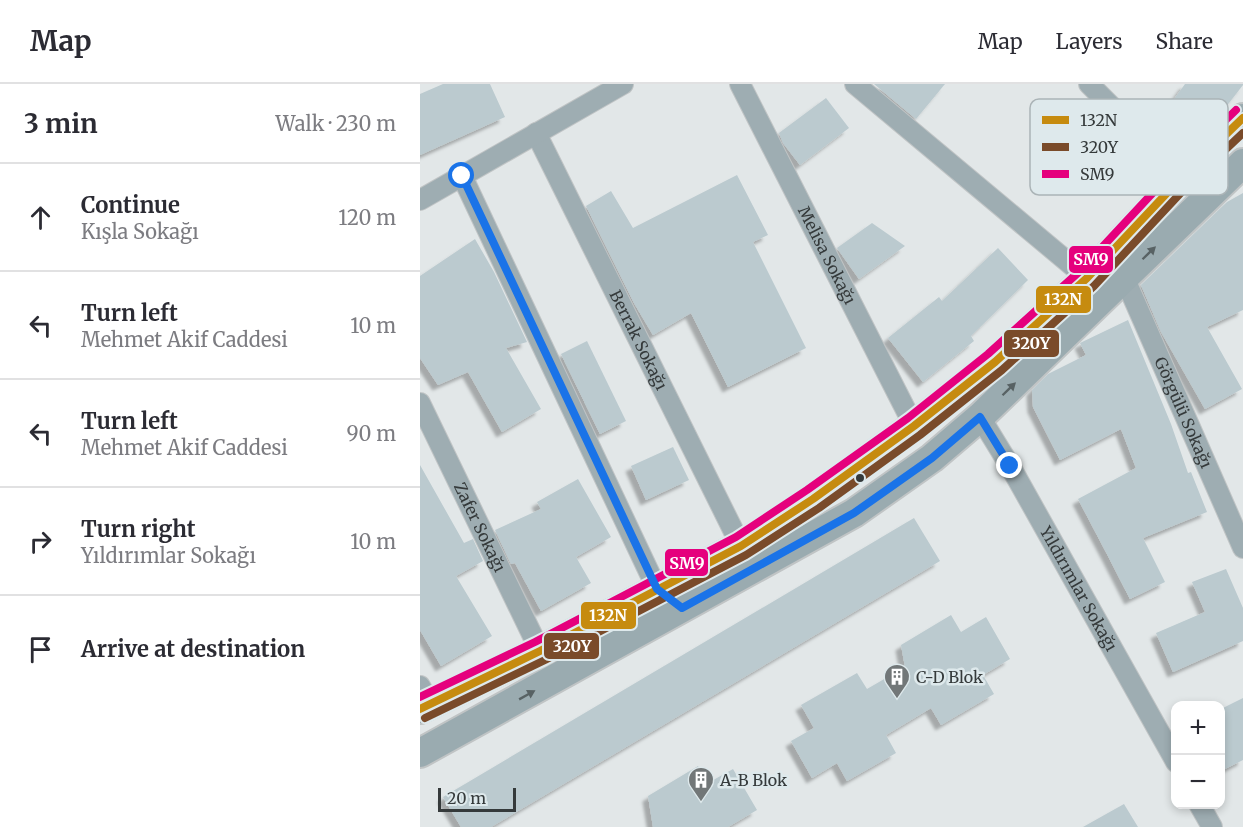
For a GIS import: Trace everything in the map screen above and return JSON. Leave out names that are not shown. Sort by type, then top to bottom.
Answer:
[{"type":"main road","points":[[1228,133],[1243,118]]},
{"type":"main road","points":[[1228,177],[1243,163]]},
{"type":"main road","points":[[423,699],[540,651],[741,546],[813,499],[914,426],[995,362],[1087,278],[1165,195]]},
{"type":"main road","points":[[420,753],[854,513],[932,458],[980,417],[1210,195]]},
{"type":"main road","points":[[1087,278],[1124,277]]},
{"type":"main road","points":[[657,589],[682,608]]},
{"type":"main road","points":[[423,699],[487,717]]},
{"type":"street","points":[[420,200],[623,84]]},
{"type":"street","name":"Melisa Sokağı","points":[[740,84],[914,426]]},
{"type":"street","points":[[855,84],[1087,278]]},
{"type":"street","points":[[1089,84],[1104,99]]},
{"type":"street","name":"Berrak Sokağı","points":[[536,133],[741,546]]},
{"type":"street","points":[[462,176],[657,589]]},
{"type":"street","name":"Görgülü Sokağı","points":[[1124,277],[1243,548]]},
{"type":"street","name":"Zafer Sokağı","points":[[420,403],[540,651]]},
{"type":"street","name":"Yıldırımlar Sokağı","points":[[980,417],[1172,755]]},
{"type":"street","points":[[1202,809],[1212,827]]},
{"type":"building","points":[[443,84],[490,84],[505,117],[420,155],[420,94]]},
{"type":"building","points":[[874,84],[945,84],[916,119]]},
{"type":"building","points":[[1185,84],[1243,84],[1228,104],[1228,99],[1174,99]]},
{"type":"building","points":[[826,98],[849,128],[800,165],[783,143],[779,133]]},
{"type":"building","points":[[737,175],[768,235],[753,242],[806,348],[728,387],[691,313],[653,335],[634,303],[586,206],[611,191],[633,228]]},
{"type":"building","points":[[1243,193],[1243,310],[1207,327],[1242,389],[1205,409],[1161,332],[1141,285],[1227,202]]},
{"type":"building","points":[[872,223],[905,246],[859,279],[837,248]]},
{"type":"building","points":[[475,239],[494,272],[527,342],[506,348],[541,409],[502,432],[468,372],[438,385],[420,358],[420,276]]},
{"type":"building","points":[[998,248],[1028,280],[971,336],[974,341],[923,382],[888,338],[939,297],[942,301]]},
{"type":"building","points":[[1128,320],[1171,424],[1188,473],[1191,472],[1207,512],[1143,538],[1165,582],[1130,599],[1078,499],[1136,468],[1121,429],[1060,460],[1033,407],[1032,390],[1048,374],[1086,355],[1080,343]]},
{"type":"building","points":[[587,341],[626,421],[600,434],[561,354]]},
{"type":"building","points":[[673,447],[689,480],[646,500],[631,466]]},
{"type":"building","points":[[420,465],[464,543],[473,539],[483,561],[456,576],[492,636],[441,666],[420,630]]},
{"type":"building","points":[[578,479],[611,537],[576,557],[591,583],[541,611],[515,563],[511,564],[495,530],[541,509],[537,502]]},
{"type":"building","points":[[914,518],[940,561],[491,827],[461,827],[443,797]]},
{"type":"building","points":[[1226,569],[1243,608],[1243,641],[1173,672],[1156,633],[1205,612],[1192,582]]},
{"type":"building","name":"C-D Blok","points":[[951,615],[961,632],[986,617],[1010,659],[983,675],[994,694],[941,725],[931,708],[886,735],[896,753],[847,781],[837,763],[812,778],[791,741],[814,728],[801,705],[857,673],[867,689],[905,667],[901,645]]},
{"type":"building","points":[[1243,698],[1243,760],[1225,769],[1225,755],[1225,707]]},
{"type":"building","name":"A-B Blok","points":[[698,766],[708,783],[733,769],[757,810],[728,827],[653,827],[648,796]]},
{"type":"building","points":[[1124,804],[1138,827],[1083,827]]},
{"type":"transit line","name":"SM9","points":[[1228,118],[1236,110]]},
{"type":"transit line","name":"132N","points":[[1228,133],[1243,118]]},
{"type":"transit line","name":"320Y","points":[[1228,147],[1243,133]]},
{"type":"transit line","name":"SM9","points":[[420,697],[535,642],[736,537],[807,490],[908,418],[988,354],[1080,271],[1151,195]]},
{"type":"transit line","name":"132N","points":[[420,709],[540,651],[741,546],[813,499],[914,426],[995,362],[1087,278],[1165,195]]},
{"type":"transit line","name":"320Y","points":[[425,718],[545,660],[746,555],[819,508],[920,435],[1002,370],[1094,286],[1179,195]]},
{"type":"place","name":"C-D Blok","points":[[897,700]]},
{"type":"place","name":"A-B Blok","points":[[701,803]]},
{"type":"route","points":[[462,176],[657,589],[682,608],[854,513],[932,458],[980,417],[1010,466]]}]
